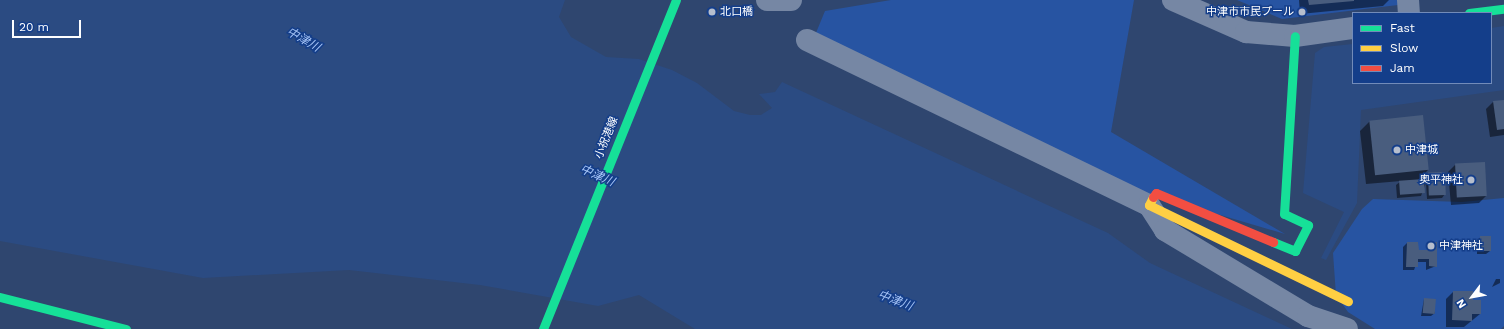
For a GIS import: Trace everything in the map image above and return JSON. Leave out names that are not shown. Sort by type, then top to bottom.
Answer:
[{"type":"street","name":"小祝港線","points":[[543,329],[676,0]]},
{"type":"street","points":[[767,0],[791,0]]},
{"type":"street","points":[[1173,0],[1246,32],[1295,36],[1352,28]]},
{"type":"street","points":[[1408,0],[1410,12]]},
{"type":"street","points":[[1478,12],[1504,9]]},
{"type":"street","points":[[1148,205],[1156,193],[1295,251],[1308,225],[1284,214],[1295,36]]},
{"type":"street","points":[[807,40],[1348,300]]},
{"type":"street","points":[[1148,205],[1165,230],[1308,316],[1347,329]]},
{"type":"street","points":[[0,297],[126,329]]},
{"type":"shaded area","points":[[891,0],[1134,0],[1111,132],[1285,234],[1146,193],[813,40],[825,11]]},
{"type":"shaded area","name":"中津市市民プール","points":[[1237,0],[1398,0],[1398,5],[1282,19]]},
{"type":"shaded area","points":[[1504,198],[1504,326],[1501,329],[1375,329],[1348,312],[1336,295],[1333,253],[1362,209],[1373,199],[1462,202]]},
{"type":"water","name":"中津川","points":[[0,0],[565,0],[559,17],[571,37],[606,57],[639,59],[672,70],[697,83],[734,111],[750,115],[761,115],[772,108],[759,94],[775,92],[782,82],[1108,233],[1150,263],[1292,329],[695,329],[639,295],[598,306],[480,285],[349,270],[203,278],[0,241]]},
{"type":"water","points":[[1504,26],[1504,90],[1361,110],[1357,203],[1326,260],[1321,258],[1344,212],[1303,193],[1315,53],[1324,47],[1352,44],[1352,84],[1492,84],[1492,28]]},
{"type":"building","points":[[1308,0],[1354,0],[1354,1],[1309,5]]},
{"type":"building","points":[[1504,100],[1504,129],[1497,130],[1493,101]]},
{"type":"building","points":[[1423,115],[1429,170],[1375,175],[1369,121]]},
{"type":"building","name":"奥平神社","points":[[1485,162],[1487,196],[1457,198],[1455,164]]},
{"type":"building","points":[[1445,172],[1446,195],[1429,196],[1428,173]]},
{"type":"building","points":[[1424,179],[1425,193],[1400,195],[1399,181]]},
{"type":"building","points":[[1480,236],[1491,236],[1491,251],[1480,251]]},
{"type":"building","points":[[1407,242],[1418,242],[1419,250],[1430,250],[1430,242],[1437,242],[1437,267],[1429,266],[1429,259],[1418,259],[1418,267],[1406,267]]},
{"type":"building","points":[[1453,291],[1473,291],[1473,300],[1481,300],[1481,314],[1472,314],[1472,321],[1452,320]]},
{"type":"building","points":[[1424,298],[1436,299],[1435,314],[1423,313]]},
{"type":"traffic: fast","points":[[543,329],[676,0]]},
{"type":"traffic: fast","points":[[1478,12],[1504,9]]},
{"type":"traffic: fast","points":[[1273,242],[1295,251],[1308,225],[1284,214],[1295,36]]},
{"type":"traffic: fast","points":[[0,297],[126,329]]},
{"type":"traffic: slow","points":[[1153,197],[1149,205],[1348,301]]},
{"type":"traffic: jam","points":[[1153,197],[1156,193],[1273,242]]},
{"type":"place","name":"北口橋","points":[[712,12]]},
{"type":"place","name":"中津市市民プール","points":[[1302,12]]},
{"type":"place","name":"中津城","points":[[1397,150]]},
{"type":"place","name":"奥平神社","points":[[1471,180]]},
{"type":"place","name":"中津神社","points":[[1431,246]]}]
